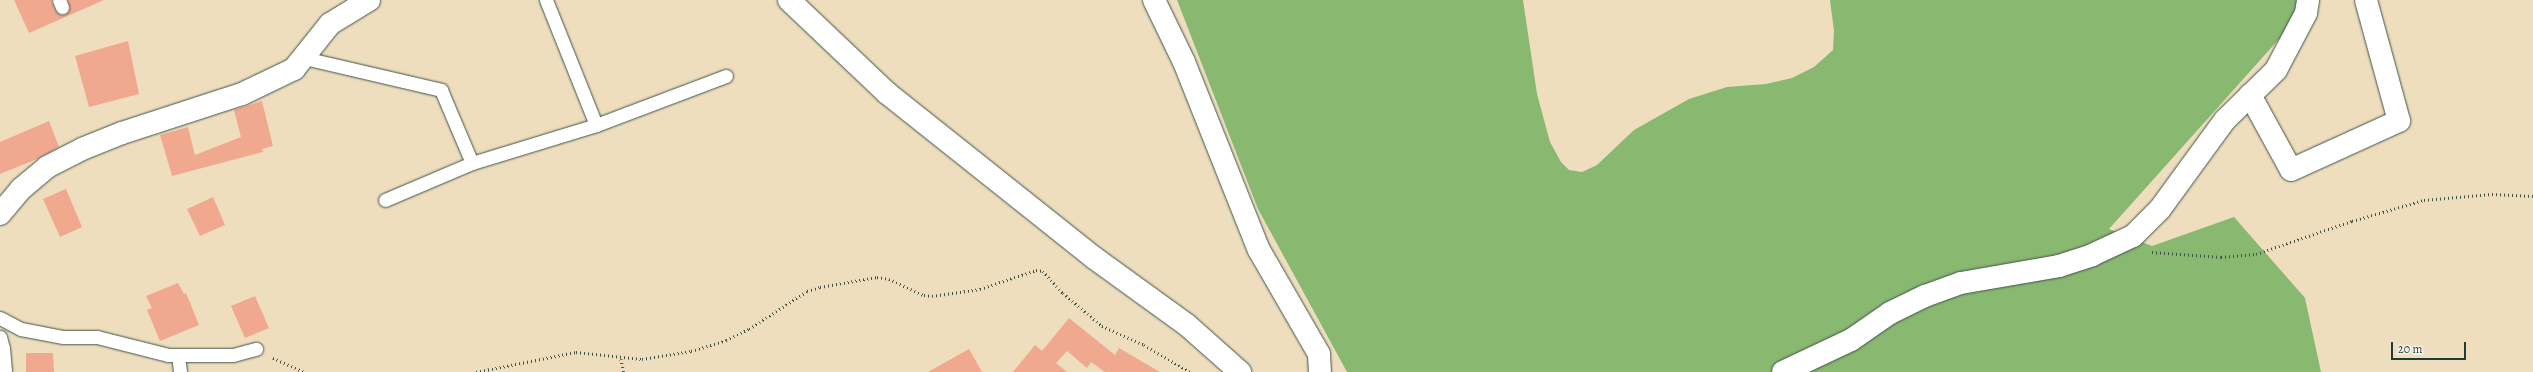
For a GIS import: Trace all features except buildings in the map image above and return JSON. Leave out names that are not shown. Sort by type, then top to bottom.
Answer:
[{"type":"street","points":[[0,214],[21,189],[47,167],[122,132],[242,94],[294,69],[330,24],[369,0]]},
{"type":"street","points":[[789,0],[887,93],[1093,257],[1187,325],[1240,372]]},
{"type":"street","points":[[1154,0],[1184,62],[1259,250],[1319,354],[1320,372]]},
{"type":"street","points":[[1783,372],[1851,340],[1890,313],[1925,296],[1961,283],[2059,266],[2092,255],[2133,236],[2160,209],[2226,120],[2276,70],[2306,13],[2308,0]]},
{"type":"street","points":[[2250,96],[2291,170],[2399,121],[2366,0]]},
{"type":"lane","points":[[546,0],[596,125]]},
{"type":"lane","points":[[304,58],[441,90],[472,163]]},
{"type":"lane","points":[[385,200],[472,163],[596,125],[726,76]]},
{"type":"lane","points":[[0,318],[21,330],[63,337],[97,337],[168,355],[233,355],[256,349]]},
{"type":"lane","points":[[0,337],[5,372]]},
{"type":"lane","points":[[178,355],[180,372]]},
{"type":"path","points":[[2145,252],[2221,257],[2256,254],[2352,221],[2424,200],[2492,194],[2533,196]]},
{"type":"path","points":[[476,372],[576,352],[621,358],[642,359],[665,357],[726,340],[764,320],[807,291],[820,287],[877,277],[889,279],[924,295],[932,296],[980,289],[1036,270],[1043,271],[1063,293],[1102,326],[1144,345],[1190,372]]},
{"type":"path","points":[[256,349],[305,372]]},
{"type":"path","points":[[621,358],[624,372]]},
{"type":"green space","points":[[1177,0],[1523,0],[1537,94],[1550,142],[1561,162],[1569,170],[1582,172],[1597,165],[1634,130],[1689,99],[1727,87],[1766,84],[1792,78],[1814,67],[1833,50],[1834,31],[1830,0],[2314,0],[2109,229],[2152,246],[2234,217],[2305,298],[2321,372],[1347,372],[1258,209]]}]
